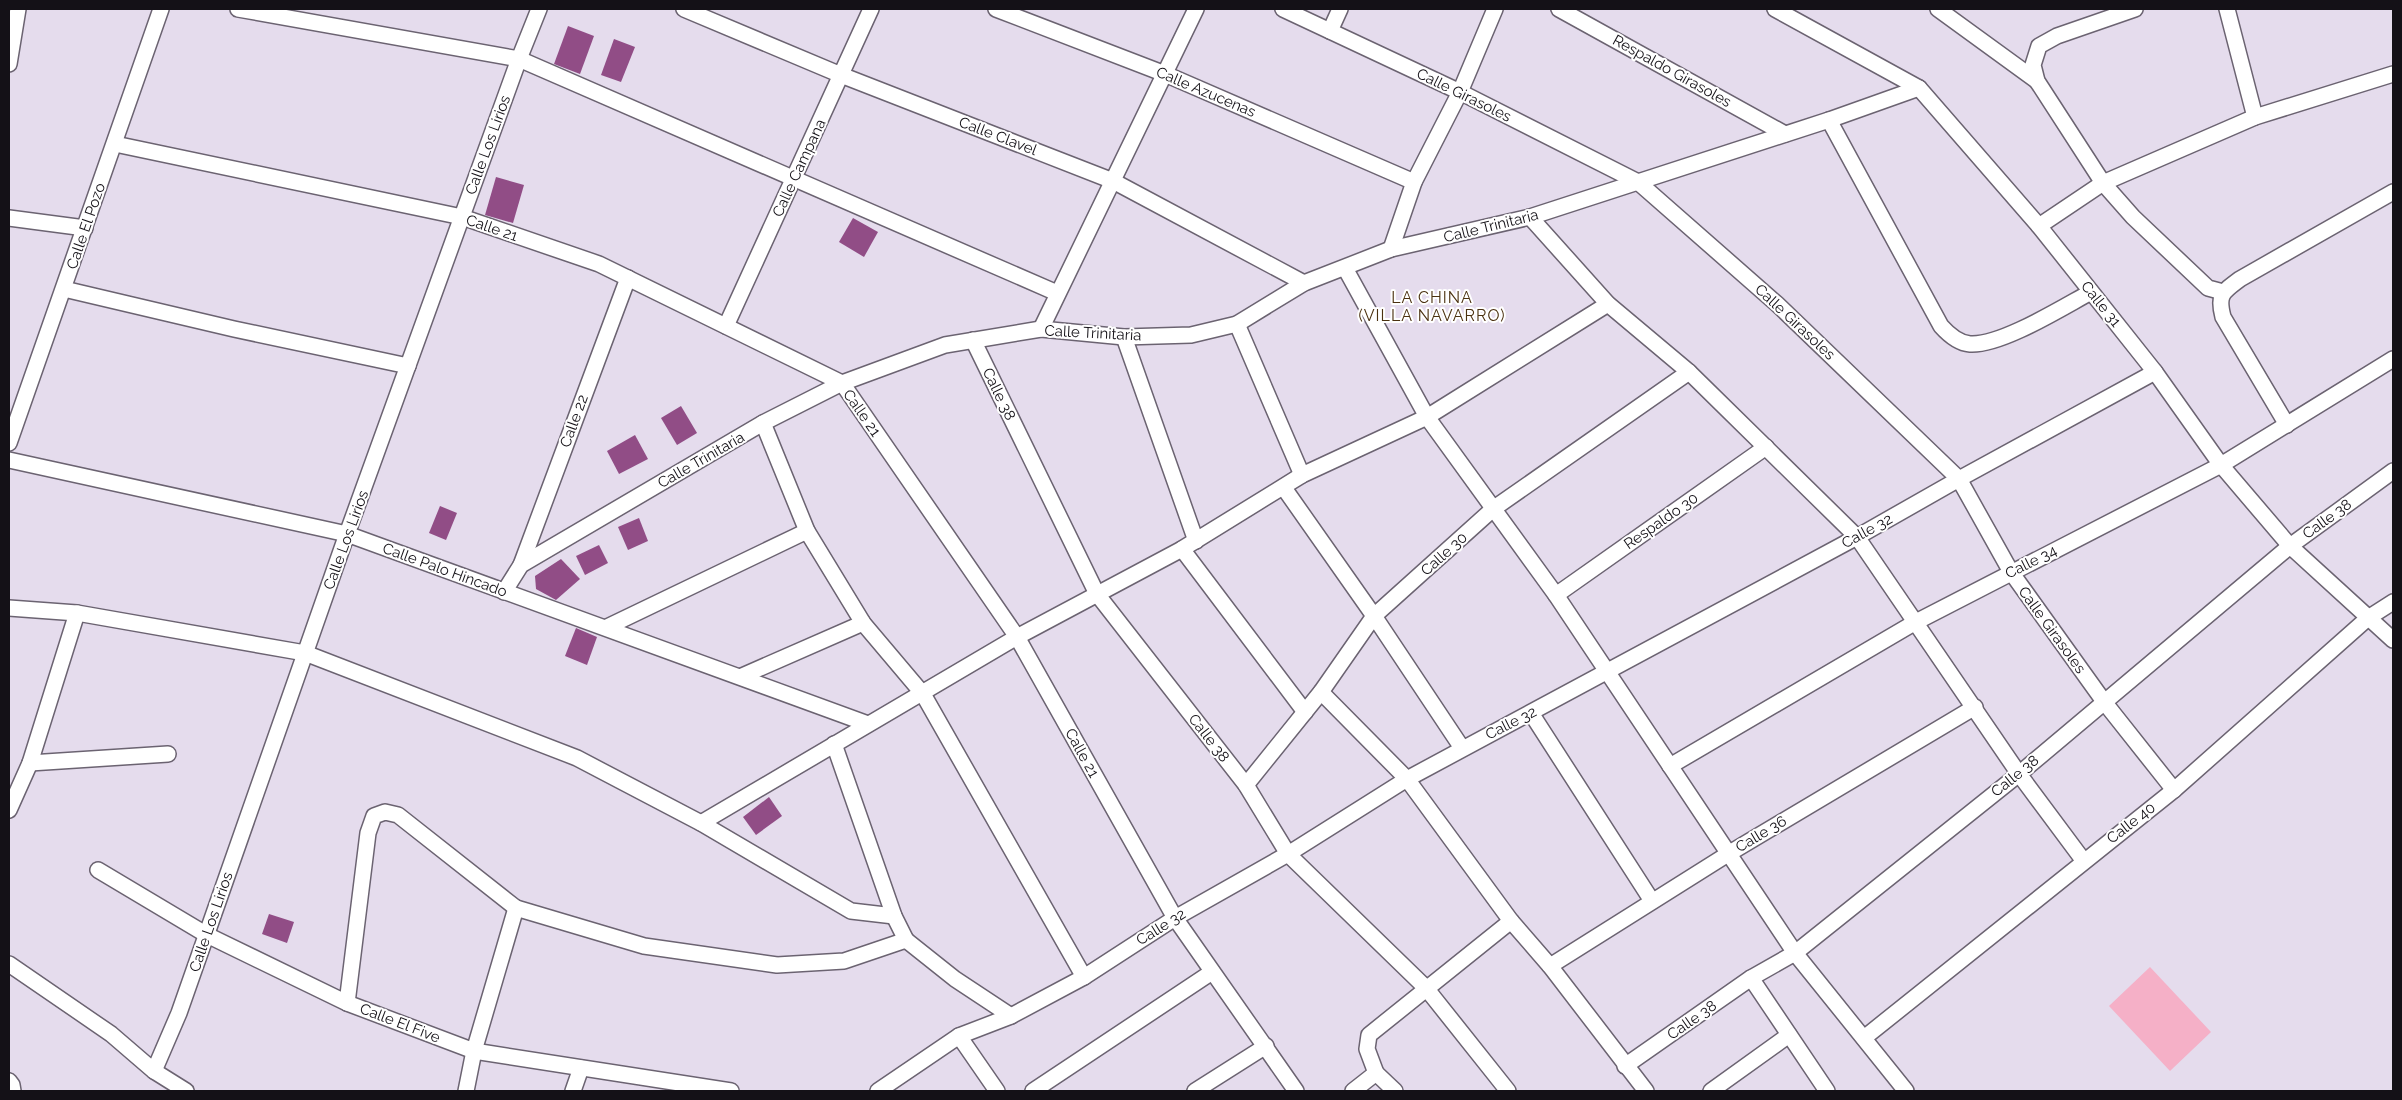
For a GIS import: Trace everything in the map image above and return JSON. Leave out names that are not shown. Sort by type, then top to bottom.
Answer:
[{"type":"street","points":[[9,64],[18,9]]},
{"type":"street","name":"Calle El Pozo","points":[[9,443],[161,9]]},
{"type":"street","points":[[238,9],[518,59],[1057,293]]},
{"type":"street","name":"Calle Los Lirios","points":[[154,1071],[179,1013],[347,534],[518,59],[539,9]]},
{"type":"street","name":"Calle Clavel","points":[[684,9],[841,75],[1113,181],[1304,283]]},
{"type":"street","name":"Calle Campana","points":[[726,326],[871,9]]},
{"type":"street","name":"Calle Azucenas","points":[[996,9],[1165,74],[1414,182]]},
{"type":"street","points":[[1041,329],[1196,9]]},
{"type":"street","name":"Calle Girasoles","points":[[1283,9],[1460,92],[1638,182],[1777,304],[1959,479],[2011,572],[2105,703],[2174,790]]},
{"type":"street","points":[[1330,31],[1340,9]]},
{"type":"street","points":[[1391,249],[1414,182],[1460,92],[1495,9]]},
{"type":"street","name":"Respaldo Girasoles","points":[[1559,9],[1785,134]]},
{"type":"street","name":"Calle 31","points":[[1775,9],[1919,88],[2039,226],[2155,372],[2221,465],[2290,546],[2393,640]]},
{"type":"street","points":[[1938,9],[1960,14],[2037,82],[2103,183],[2133,217],[2208,288],[2223,292]]},
{"type":"street","points":[[2037,82],[2033,65],[2039,46],[2112,12],[2135,9]]},
{"type":"street","points":[[2227,9],[2255,117]]},
{"type":"street","points":[[2039,226],[2103,183],[2255,117],[2393,74]]},
{"type":"street","name":"Calle Trinitaria","points":[[504,592],[521,565],[763,424],[842,383],[945,345],[1041,329],[1124,337],[1192,335],[1237,324],[1304,283],[1391,249],[1530,218],[1829,120],[1919,88]]},
{"type":"street","points":[[1829,120],[1941,326],[1952,338],[1969,344],[2003,337],[2091,292]]},
{"type":"street","name":"Calle 21","points":[[115,144],[462,217],[599,264],[842,383],[1017,637],[1175,918],[1296,1091]]},
{"type":"street","points":[[2287,425],[2223,316],[2219,303],[2223,292],[2240,279],[2393,192]]},
{"type":"street","points":[[9,218],[85,228]]},
{"type":"street","points":[[1530,218],[1608,304],[1689,372],[1857,537],[2019,774],[2083,860]]},
{"type":"street","points":[[1345,268],[1427,417],[1556,595],[1795,952],[1906,1091]]},
{"type":"street","name":"Calle 22","points":[[521,565],[628,278]]},
{"type":"street","points":[[64,289],[234,329],[408,366]]},
{"type":"street","points":[[701,823],[1017,637],[1196,541],[1284,488],[1302,475],[1427,417],[1608,304]]},
{"type":"street","points":[[1237,324],[1302,475]]},
{"type":"street","points":[[1124,337],[1196,541]]},
{"type":"street","name":"Calle 38","points":[[973,340],[1097,594],[1246,785],[1288,854],[1426,988],[1508,1091]]},
{"type":"street","name":"Calle 34","points":[[1670,766],[1914,623],[2221,465],[2393,359]]},
{"type":"street","name":"Calle 30","points":[[1246,785],[1321,692],[1374,616],[1493,510],[1689,372]]},
{"type":"street","name":"Calle 32","points":[[878,1091],[959,1036],[1011,1016],[1084,977],[1175,918],[1288,854],[1407,779],[1462,748],[1607,673],[2155,372]]},
{"type":"street","points":[[763,424],[807,531],[863,623],[923,694],[1084,977]]},
{"type":"street","name":"Respaldo 30","points":[[1556,595],[1766,447]]},
{"type":"street","name":"Calle Palo Hincado","points":[[9,460],[347,534],[742,676],[868,724]]},
{"type":"street","name":"Calle 38","points":[[1625,1066],[1751,978],[1795,952],[2019,774],[2290,546],[2393,471]]},
{"type":"street","points":[[1284,488],[1374,616],[1462,748]]},
{"type":"street","points":[[607,627],[807,531]]},
{"type":"street","points":[[1182,549],[1305,712]]},
{"type":"street","name":"Calle 40","points":[[1864,1038],[2083,860],[2174,790],[2368,618],[2393,602]]},
{"type":"street","points":[[9,608],[77,613],[305,653],[578,758],[701,823],[850,911],[894,916]]},
{"type":"street","points":[[9,810],[30,762],[77,613]]},
{"type":"street","points":[[742,676],[863,623]]},
{"type":"street","points":[[1321,692],[1407,779],[1510,921],[1550,966],[1646,1091]]},
{"type":"street","name":"Calle 36","points":[[1550,966],[1728,854],[1975,707]]},
{"type":"street","points":[[1531,713],[1652,901]]},
{"type":"street","points":[[834,744],[894,916],[906,940],[955,979],[1011,1016]]},
{"type":"street","points":[[30,762],[168,754]]},
{"type":"street","points":[[347,1002],[368,833],[374,816],[385,812],[398,815],[516,908],[644,946],[777,965],[844,961],[906,940]]},
{"type":"street","name":"Calle El Five","points":[[98,870],[206,935],[347,1002],[474,1051],[731,1091]]},
{"type":"street","points":[[466,1091],[474,1051],[516,908]]},
{"type":"street","points":[[1395,1091],[1376,1073],[1367,1049],[1369,1036],[1510,921]]},
{"type":"street","points":[[9,964],[112,1034],[154,1071],[186,1091]]},
{"type":"street","points":[[1033,1091],[1212,972]]},
{"type":"street","points":[[1751,978],[1827,1091]]},
{"type":"street","points":[[1711,1091],[1789,1035]]},
{"type":"street","points":[[959,1036],[997,1091]]},
{"type":"street","points":[[1195,1091],[1266,1046]]},
{"type":"street","points":[[573,1091],[581,1068]]},
{"type":"street","points":[[1353,1091],[1376,1073]]},
{"type":"street","points":[[9,1081],[13,1091]]},
{"type":"shaded area","points":[[2150,967],[2211,1032],[2170,1071],[2109,1006]]},
{"type":"building","points":[[568,26],[594,36],[580,74],[554,64]]},
{"type":"building","points":[[614,39],[635,47],[621,82],[601,75]]},
{"type":"building","points":[[496,177],[524,185],[513,223],[485,215]]},
{"type":"building","points":[[853,218],[878,232],[864,257],[839,242]]},
{"type":"building","points":[[681,406],[697,433],[677,445],[661,418]]},
{"type":"building","points":[[635,435],[648,459],[619,474],[607,451]]},
{"type":"building","points":[[440,506],[457,513],[446,540],[429,533]]},
{"type":"building","points":[[639,518],[648,541],[628,550],[618,527]]},
{"type":"building","points":[[599,545],[608,563],[585,575],[576,556]]},
{"type":"building","points":[[561,559],[580,579],[556,600],[536,589],[535,576]]},
{"type":"building","points":[[576,628],[597,637],[587,665],[565,656]]},
{"type":"building","points":[[769,797],[782,816],[756,835],[743,817]]},
{"type":"building","points":[[269,914],[294,922],[287,943],[262,934]]},
{"type":"district","name":"LA CHINA (VILLA NAVARRO)","points":[[1432,306]]}]
